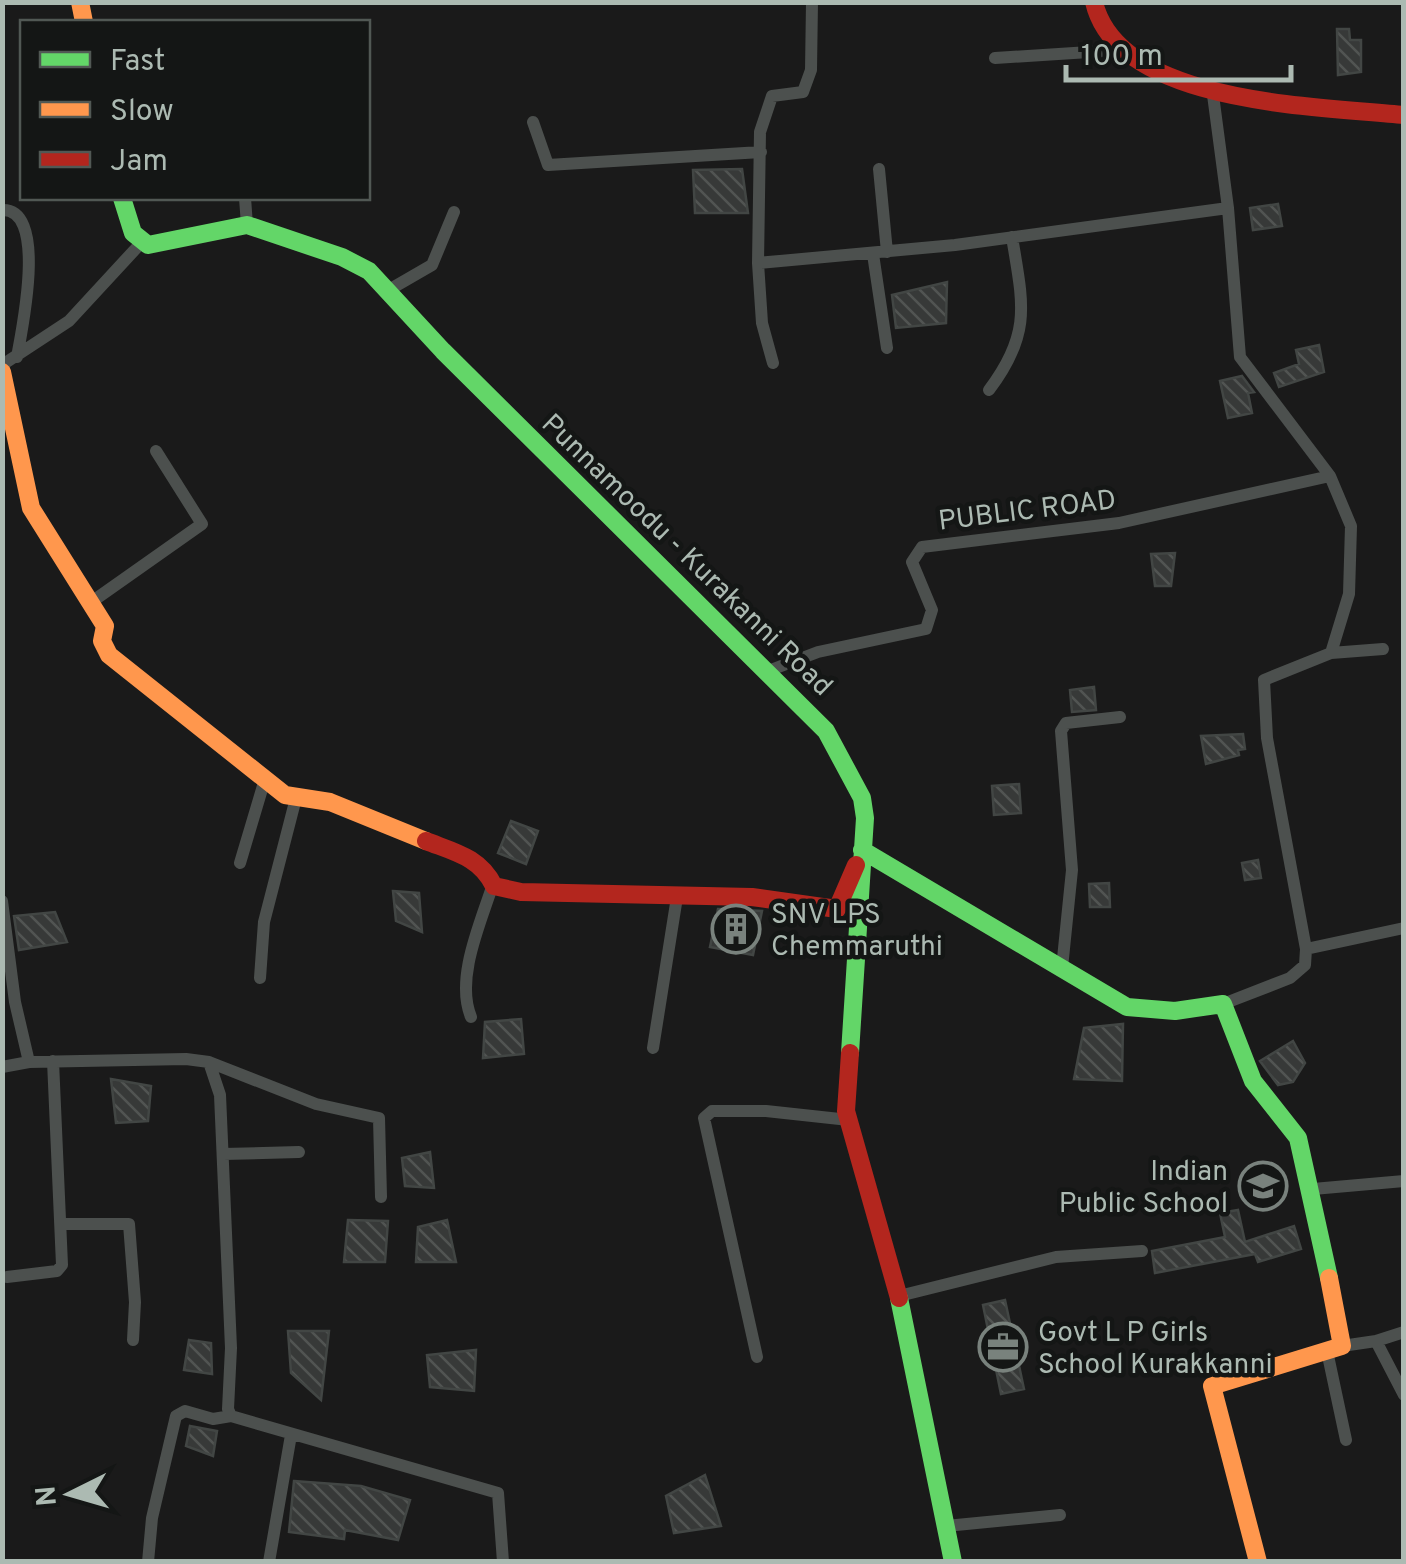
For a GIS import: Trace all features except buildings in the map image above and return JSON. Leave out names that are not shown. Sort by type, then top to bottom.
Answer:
[{"type":"street","points":[[773,364],[762,324],[758,264],[760,132],[772,96],[803,92],[812,70],[812,2]]},
{"type":"street","points":[[1094,2],[1100,28],[1120,50],[1213,96],[1404,114]]},
{"type":"street","points":[[995,58],[1120,50]]},
{"type":"street","points":[[1213,96],[1228,208],[1240,357],[1330,476],[1349,518],[1353,542],[1349,594],[1330,653]]},
{"type":"street","points":[[533,122],[548,165],[761,152]]},
{"type":"street","points":[[879,169],[887,348]]},
{"type":"street","points":[[123,200],[132,231],[141,242],[156,246],[247,225],[245,200]]},
{"type":"street","points":[[758,264],[1012,238],[1228,208]]},
{"type":"street","points":[[2,210],[18,214],[26,224],[28,289],[17,357]]},
{"type":"street","points":[[387,291],[432,265],[454,212]]},
{"type":"street","name":"Punnamoodu - Kurakanni Road","points":[[247,225],[342,257],[369,272],[818,720],[845,764],[864,806],[845,1078],[849,1120],[899,1296],[952,1562]]},
{"type":"street","points":[[989,390],[1006,368],[1024,323],[1012,238]]},
{"type":"street","points":[[141,242],[69,321],[2,368],[31,508],[104,626],[102,641],[109,655],[265,779],[296,798],[330,802],[474,860],[486,869],[492,884],[472,953],[466,1006],[470,1018]]},
{"type":"street","points":[[90,603],[202,524],[156,450]]},
{"type":"street","name":"PUBLIC ROAD","points":[[768,671],[818,652],[926,629],[932,610],[912,562],[913,554],[922,547],[1119,523],[1330,476]]},
{"type":"street","points":[[492,884],[548,894],[752,897],[837,910],[862,850],[1127,1007],[1154,1013],[1223,1004],[1290,978],[1305,965],[1306,948],[1267,738],[1264,680],[1330,653],[1384,649]]},
{"type":"street","points":[[1062,968],[1072,870],[1061,731],[1066,723],[1120,717]]},
{"type":"street","points":[[240,864],[265,779]]},
{"type":"street","points":[[260,978],[264,922],[296,798]]},
{"type":"street","points":[[652,1048],[677,897]]},
{"type":"street","points":[[2,901],[15,1002],[29,1062]]},
{"type":"street","points":[[1306,948],[1404,928]]},
{"type":"street","points":[[1223,1004],[1253,1081],[1298,1138],[1313,1189],[1346,1440]]},
{"type":"street","points":[[2,1067],[29,1062],[210,1062],[316,1104],[380,1118],[381,1197]]},
{"type":"street","points":[[7,1277],[60,1270],[62,1224],[53,1062]]},
{"type":"street","points":[[210,1062],[220,1094],[231,1348],[228,1409],[232,1416]]},
{"type":"street","points":[[757,1357],[704,1118],[712,1111],[766,1111],[849,1120]]},
{"type":"street","points":[[222,1154],[299,1152]]},
{"type":"street","points":[[1313,1189],[1404,1180]]},
{"type":"street","points":[[62,1224],[129,1224],[135,1302],[133,1340]]},
{"type":"street","points":[[899,1296],[1056,1257],[1142,1251]]},
{"type":"street","points":[[1258,1562],[1212,1386],[1334,1349],[1401,1335]]},
{"type":"street","points":[[1376,1341],[1404,1395]]},
{"type":"street","points":[[148,1562],[152,1518],[176,1416],[185,1411],[213,1418],[232,1416],[498,1494],[503,1562]]},
{"type":"street","points":[[270,1562],[291,1435]]},
{"type":"street","points":[[946,1526],[1060,1515]]},
{"type":"traffic: fast","points":[[123,200],[133,233],[148,245],[247,225],[342,257],[369,271],[443,351],[826,731],[862,798],[865,818],[850,1053]]},
{"type":"traffic: fast","points":[[862,850],[1127,1007],[1175,1011],[1223,1004],[1253,1081],[1298,1138],[1329,1278]]},
{"type":"traffic: fast","points":[[899,1298],[953,1562]]},
{"type":"traffic: slow","points":[[80,2],[84,20]]},
{"type":"traffic: slow","points":[[2,372],[31,508],[105,626],[102,641],[109,655],[285,795],[330,802],[426,841]]},
{"type":"traffic: slow","points":[[1258,1562],[1212,1386],[1342,1346],[1329,1278]]},
{"type":"traffic: jam","points":[[1094,2],[1111,36],[1140,62],[1180,81],[1274,102],[1404,115]]},
{"type":"traffic: jam","points":[[426,841],[474,862],[494,886],[521,892],[752,897],[837,909],[856,865]]},
{"type":"traffic: jam","points":[[850,1053],[846,1111],[899,1298]]},
{"type":"place","name":"SNV LPS Chemmaruthi","points":[[736,929]]},
{"type":"place","name":"Indian Public School","points":[[1263,1186]]},
{"type":"place","name":"Govt L P Girls School Kurakkanni","points":[[1003,1347]]}]
